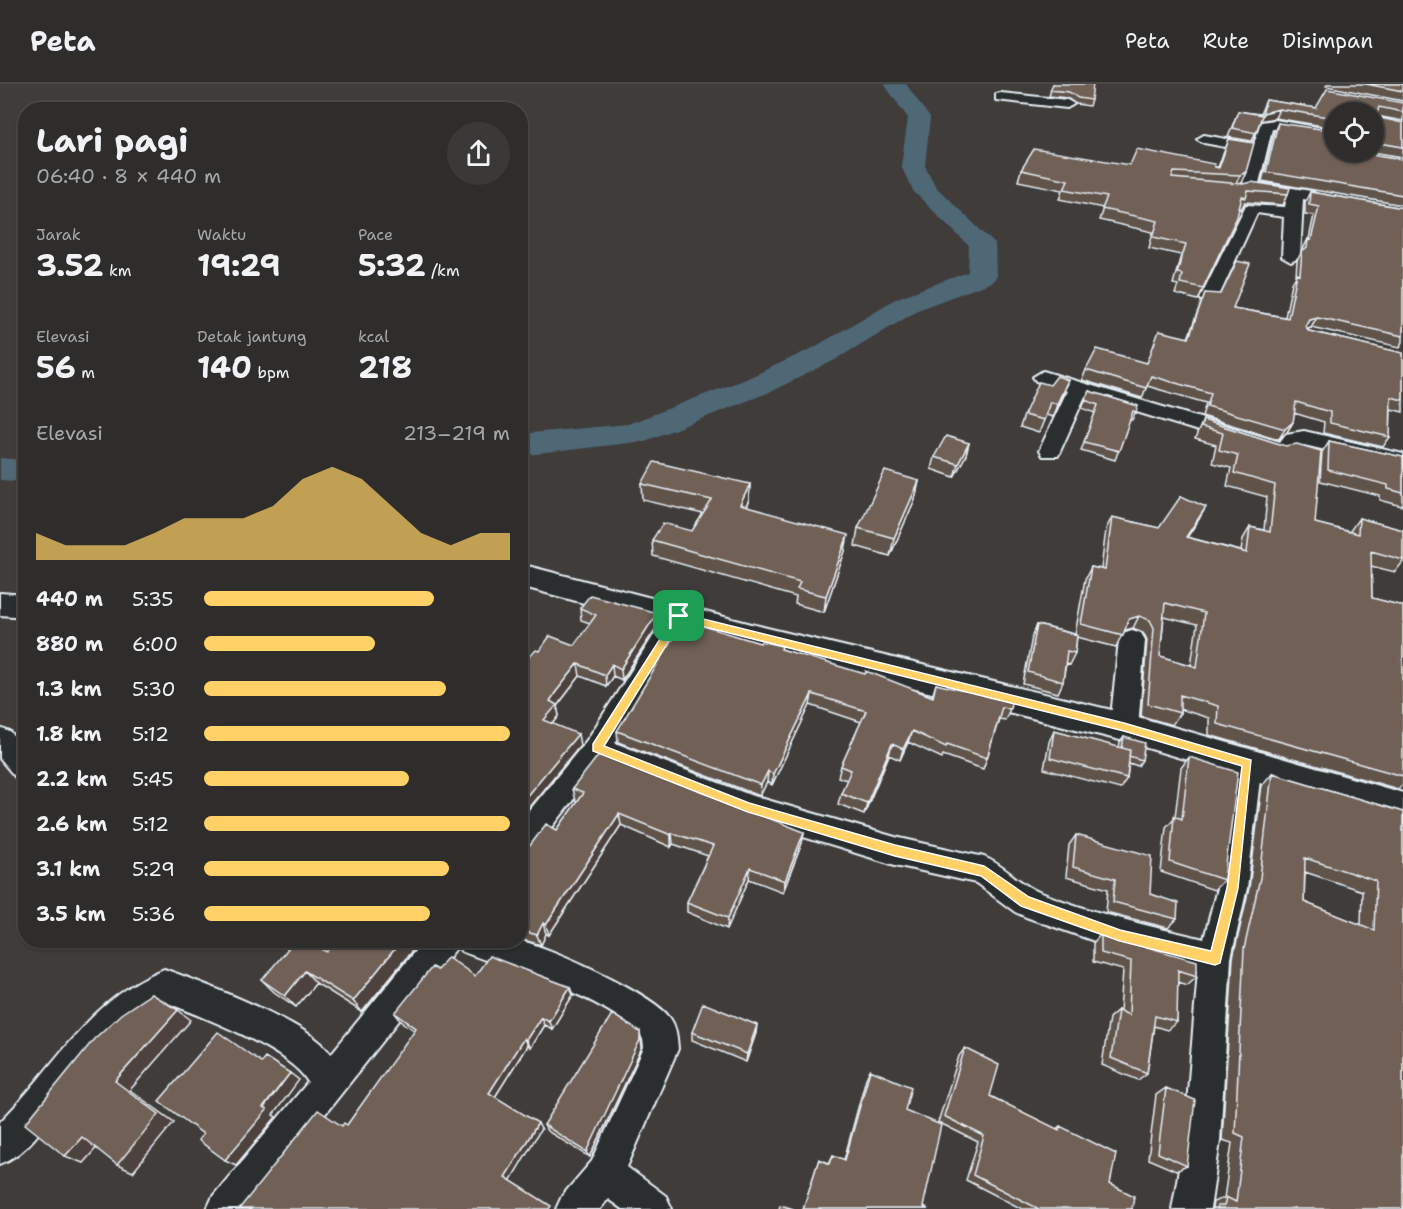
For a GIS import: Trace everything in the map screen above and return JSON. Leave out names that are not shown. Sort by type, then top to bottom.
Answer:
[{"type":"street","points":[[1001,97],[1067,103]]},
{"type":"street","points":[[1324,132],[1269,123],[1264,128],[1250,188],[1327,199]]},
{"type":"street","points":[[1204,139],[1259,149]]},
{"type":"street","points":[[1291,257],[1292,213],[1296,193]]},
{"type":"street","points":[[1209,298],[1252,208],[1292,213]]},
{"type":"street","points":[[1042,377],[1279,449],[1289,448],[1293,440],[1304,438],[1403,461]]},
{"type":"street","points":[[1050,451],[1078,389]]},
{"type":"street","points":[[528,577],[1124,727],[1403,809]]},
{"type":"street","points":[[0,604],[18,605]]},
{"type":"street","points":[[528,835],[597,748],[679,616]]},
{"type":"street","points":[[1124,727],[1132,640]]},
{"type":"street","points":[[0,741],[18,760]]},
{"type":"street","points":[[597,748],[748,807],[885,848],[984,871],[1026,902],[1120,935],[1215,958]]},
{"type":"street","points":[[1191,1209],[1202,1141],[1215,958],[1232,888],[1248,763]]},
{"type":"street","points":[[226,1209],[438,948]]},
{"type":"street","points":[[492,948],[629,1003],[651,1021],[659,1032],[661,1049],[604,1174],[575,1209]]},
{"type":"street","points":[[0,1146],[13,1137],[64,1071],[121,1012],[151,990],[164,985],[229,1010],[292,1044],[315,1060],[328,1084]]},
{"type":"street","points":[[604,1174],[653,1209]]},
{"type":"building","points":[[1053,84],[1093,84],[1091,100],[1078,98],[1069,92],[1050,90]]},
{"type":"building","points":[[1366,84],[1403,84],[1403,91]]},
{"type":"building","points":[[1327,89],[1403,103],[1403,112],[1384,108],[1384,102],[1324,102],[1324,116],[1279,109],[1263,113],[1256,133],[1232,128],[1238,111],[1262,115],[1266,100],[1316,108]]},
{"type":"building","points":[[1384,119],[1403,123],[1403,147],[1384,144]]},
{"type":"building","points":[[1278,123],[1324,129],[1324,162],[1384,162],[1384,156],[1403,159],[1403,195],[1266,172]]},
{"type":"building","points":[[1229,139],[1254,143],[1246,172],[1240,175],[1174,172],[1172,178],[1243,184],[1251,182],[1290,188],[1288,194],[1248,191],[1246,198],[1242,197],[1237,217],[1203,288],[1180,283],[1182,274],[1177,273],[1186,244],[1153,237],[1158,221],[1102,209],[1107,197],[1064,189],[1068,180],[1021,170],[1034,149],[1130,165],[1137,149],[1214,164],[1214,167],[1219,168]]},
{"type":"building","points":[[1310,192],[1403,208],[1403,336],[1317,317],[1309,319],[1305,326],[1309,331],[1403,353],[1403,400],[1391,397],[1390,437],[1330,423],[1330,412],[1296,402],[1293,422],[1285,429],[1207,406],[1211,393],[1151,376],[1146,388],[1086,370],[1097,349],[1147,363],[1159,331],[1189,338],[1205,293],[1221,294],[1237,261],[1250,264],[1233,308],[1288,318],[1297,274],[1300,275],[1302,252],[1307,248],[1308,239],[1311,240],[1319,206],[1309,204]]},
{"type":"building","points":[[1057,376],[1068,380],[1057,404],[1050,402],[1044,420],[1024,415],[1039,382],[1050,385]]},
{"type":"building","points":[[1089,391],[1138,406],[1136,412],[1133,411],[1119,451],[1084,442],[1098,405],[1085,400]]},
{"type":"building","points":[[1203,420],[1286,446],[1297,444],[1321,451],[1315,523],[1358,534],[1359,518],[1403,530],[1403,560],[1371,551],[1372,598],[1403,606],[1403,776],[1217,724],[1218,706],[1180,695],[1180,713],[1148,704],[1154,628],[1150,620],[1139,616],[1129,619],[1123,635],[1081,624],[1091,567],[1105,570],[1112,517],[1159,528],[1181,496],[1206,507],[1186,537],[1247,553],[1250,527],[1270,532],[1275,485],[1234,473],[1238,455],[1219,450],[1223,433],[1201,427]],"holes":[[[1165,603],[1204,613],[1197,667],[1160,656]]]},
{"type":"building","points":[[946,436],[969,443],[958,464],[934,457]]},
{"type":"building","points":[[1329,441],[1403,457],[1403,493],[1388,489],[1388,485],[1328,470]]},
{"type":"building","points":[[654,462],[750,484],[740,505],[848,535],[826,596],[797,589],[800,582],[652,540],[663,523],[692,531],[712,500],[642,484]]},
{"type":"building","points":[[885,471],[919,481],[894,538],[858,528]]},
{"type":"building","points":[[590,595],[657,613],[621,669],[612,664],[605,675],[578,664],[555,693],[550,701],[557,705],[544,720],[578,734],[528,794],[528,658],[536,650],[539,651],[550,636],[574,645],[596,615],[580,608]]},
{"type":"building","points":[[684,620],[760,643],[761,641],[782,646],[781,649],[865,674],[866,671],[933,697],[936,684],[1011,702],[1010,709],[1002,707],[987,758],[947,744],[946,747],[912,731],[903,749],[892,744],[867,803],[841,793],[851,770],[841,766],[866,711],[812,694],[773,774],[768,771],[761,785],[617,731]]},
{"type":"building","points":[[1037,625],[1077,635],[1075,653],[1067,651],[1063,682],[1028,672]]},
{"type":"building","points":[[1054,730],[1130,750],[1127,778],[1050,758]]},
{"type":"building","points":[[1124,737],[1145,743],[1142,760],[1129,756],[1130,750],[1122,748]]},
{"type":"building","points":[[601,752],[804,832],[785,881],[750,868],[728,918],[687,902],[713,846],[672,833],[671,835],[619,814],[546,925],[543,923],[537,935],[528,932],[528,848],[546,824],[557,830],[583,793],[572,789]]},
{"type":"building","points":[[1189,757],[1238,772],[1224,880],[1170,862],[1174,816],[1182,819]]},
{"type":"building","points":[[1272,773],[1403,812],[1403,1209],[1217,1209],[1217,1206],[1224,1206],[1226,1197],[1236,1202],[1244,1137],[1235,1133],[1244,949],[1260,878]],"holes":[[[1305,858],[1376,881],[1374,930],[1304,902]]]},
{"type":"building","points":[[1076,835],[1152,856],[1150,894],[1178,903],[1177,919],[1113,902],[1115,879],[1073,867]]},
{"type":"building","points":[[1101,934],[1197,961],[1197,976],[1178,970],[1177,1022],[1155,1016],[1147,1073],[1111,1058],[1118,1010],[1129,1015],[1131,961],[1101,953]]},
{"type":"building","points":[[288,948],[321,948],[327,952],[330,948],[396,948],[353,1001],[305,971],[285,996],[262,980]]},
{"type":"building","points":[[489,956],[570,987],[549,1021],[541,1017],[526,1040],[524,1038],[489,1093],[538,1123],[505,1177],[551,1206],[549,1209],[239,1209],[318,1110],[342,1126],[344,1123],[347,1125],[416,1028],[395,1013],[432,967],[437,970],[448,957],[475,976]]},
{"type":"building","points":[[151,994],[178,1010],[115,1081],[159,1114],[117,1165],[82,1137],[65,1156],[25,1124],[94,1039],[121,1014]]},
{"type":"building","points":[[703,1003],[757,1025],[747,1054],[692,1032]]},
{"type":"building","points":[[612,1014],[640,1032],[640,1040],[587,1152],[544,1125]]},
{"type":"building","points":[[218,1032],[261,1062],[265,1057],[290,1073],[263,1108],[267,1110],[225,1160],[198,1140],[203,1134],[159,1101]]},
{"type":"building","points":[[965,1048],[999,1065],[990,1096],[1059,1130],[1060,1126],[1116,1154],[1110,1184],[1134,1196],[1132,1209],[1039,1209],[973,1175],[984,1136],[944,1116]]},
{"type":"building","points":[[870,1070],[911,1087],[905,1110],[941,1125],[923,1207],[928,1209],[803,1209],[819,1159],[830,1164],[833,1155],[845,1160]]},
{"type":"building","points":[[1166,1088],[1195,1100],[1187,1166],[1158,1153]]},
{"type":"building","points":[[780,1205],[794,1209],[779,1209]]},
{"type":"waterway","points":[[528,444],[633,434],[759,385],[824,354],[907,304],[982,276],[982,244],[925,191],[913,166],[919,118],[895,84]]},
{"type":"waterway","points":[[0,469],[18,470]]},
{"type":"route","points":[[679,616],[767,640],[1124,727],[1248,763],[1232,888],[1215,958],[1120,935],[1026,902],[984,871],[821,830],[748,807],[597,748],[679,616]]}]
